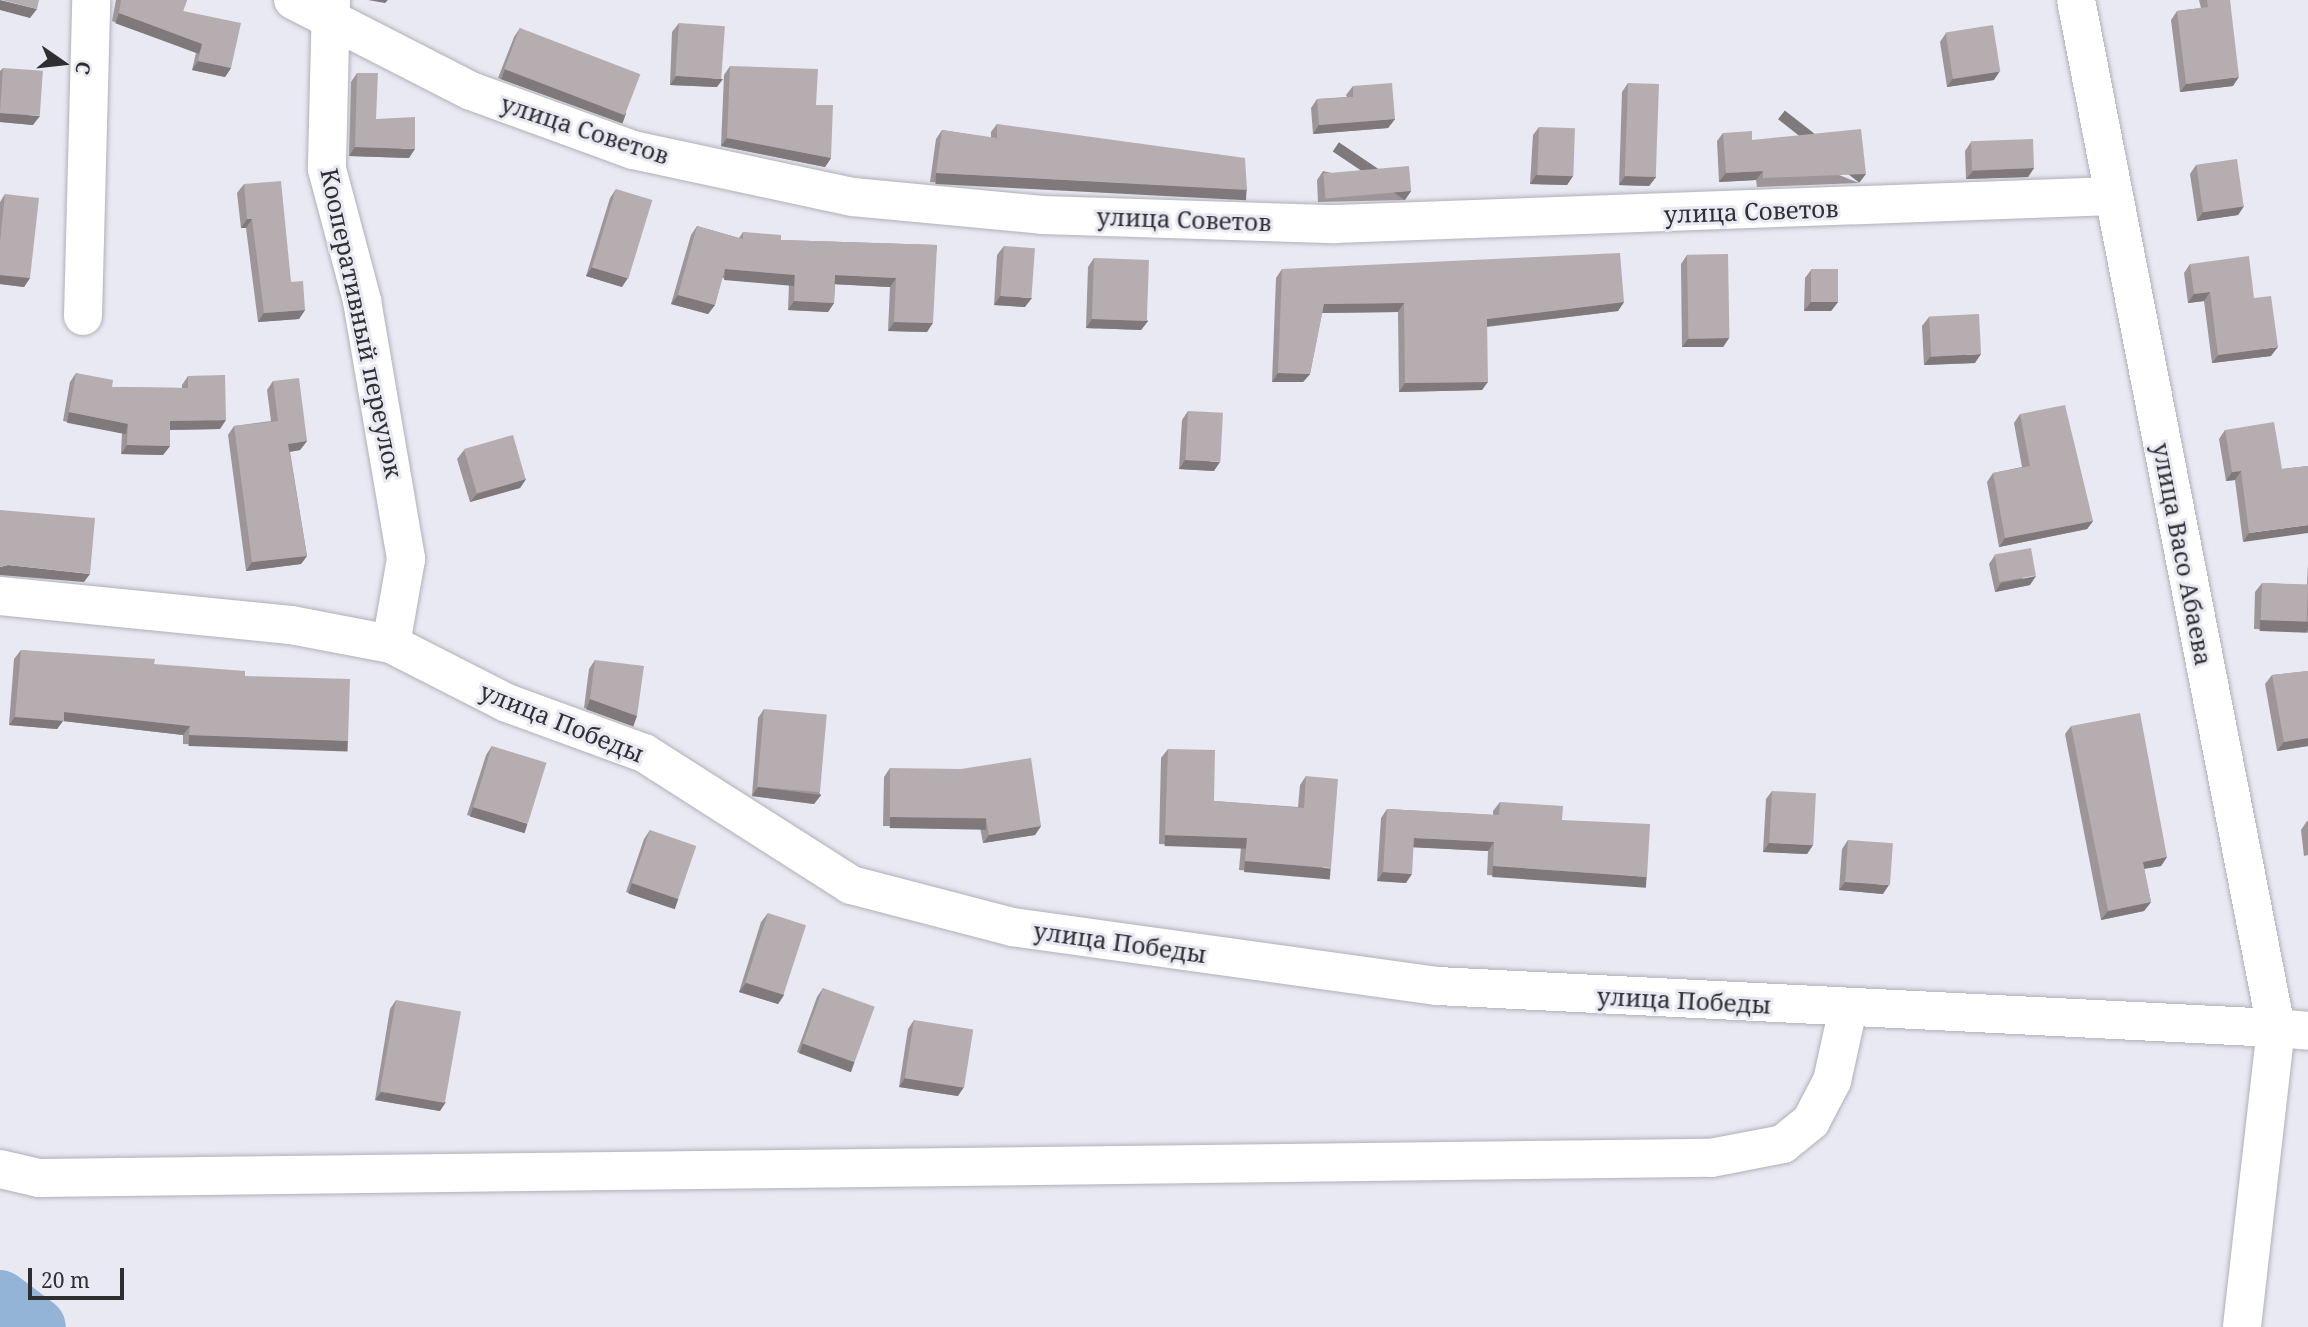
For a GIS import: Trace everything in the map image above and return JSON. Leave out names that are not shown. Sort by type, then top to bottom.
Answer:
[{"type":"street","points":[[83,316],[91,0]]},
{"type":"street","name":"улица Советов","points":[[293,0],[330,8],[471,91],[633,150],[853,197],[1042,215],[1335,224],[2113,196]]},
{"type":"street","name":"улица Васо Абаева","points":[[2076,0],[2113,196],[2292,1030],[2269,1108],[2242,1327]]},
{"type":"street","name":"Кооперативный переулок","points":[[330,8],[327,169],[362,301],[406,559],[391,644]]},
{"type":"street","name":"улица Победы","points":[[0,596],[291,625],[391,644],[507,703],[644,753],[851,885],[938,912],[1437,986],[2292,1030]]},
{"type":"street","points":[[0,1170],[39,1178],[1711,1158],[1783,1144],[1811,1121],[1832,1081],[1848,1009]]},
{"type":"building","points":[[2,0],[39,0],[37,9]]},
{"type":"building","points":[[121,0],[187,0],[183,11],[241,23],[231,68],[198,61],[202,44],[119,13]]},
{"type":"building","points":[[2207,0],[2230,0],[2239,77],[2186,84],[2177,11],[2208,7]]},
{"type":"building","points":[[679,23],[725,26],[721,79],[675,76]]},
{"type":"building","points":[[1993,25],[2000,71],[1953,79],[1946,33]]},
{"type":"building","points":[[520,28],[640,74],[625,115],[504,69]]},
{"type":"building","points":[[730,66],[818,69],[816,105],[833,105],[831,158],[727,138]]},
{"type":"building","points":[[3,68],[43,71],[40,116],[0,113]]},
{"type":"building","points":[[357,73],[378,73],[376,119],[415,117],[415,149],[355,147]]},
{"type":"building","points":[[1392,83],[1395,119],[1319,125],[1317,99],[1353,97],[1353,86]]},
{"type":"building","points":[[1628,83],[1659,84],[1656,177],[1625,176]]},
{"type":"building","points":[[997,124],[1245,158],[1247,190],[936,173],[942,130],[997,138]]},
{"type":"building","points":[[1539,127],[1575,128],[1573,176],[1537,175]]},
{"type":"building","points":[[1861,129],[1866,174],[1763,178],[1763,171],[1726,173],[1723,133],[1752,131],[1752,140]]},
{"type":"building","points":[[2033,139],[2034,168],[1972,170],[1971,141]]},
{"type":"building","points":[[2237,159],[2244,207],[2203,212],[2196,165]]},
{"type":"building","points":[[1409,166],[1411,191],[1326,198],[1323,173]]},
{"type":"building","points":[[281,181],[291,282],[303,281],[305,310],[264,313],[252,219],[247,219],[244,184]]},
{"type":"building","points":[[616,189],[652,200],[628,279],[592,267]]},
{"type":"building","points":[[5,194],[39,198],[30,278],[0,275]]},
{"type":"building","points":[[697,226],[743,239],[743,232],[781,235],[781,240],[937,245],[933,323],[894,322],[896,278],[835,275],[834,303],[794,301],[795,275],[725,269],[715,305],[678,295]]},
{"type":"building","points":[[1004,246],[1035,248],[1031,298],[1001,296]]},
{"type":"building","points":[[1620,253],[1624,302],[1487,319],[1488,382],[1405,383],[1404,303],[1324,304],[1310,374],[1278,373],[1282,269]]},
{"type":"building","points":[[1728,254],[1729,338],[1688,339],[1687,255]]},
{"type":"building","points":[[2249,256],[2254,298],[2271,296],[2278,347],[2218,355],[2210,292],[2194,294],[2190,264]]},
{"type":"building","points":[[1094,258],[1149,260],[1147,321],[1092,319]]},
{"type":"building","points":[[1811,269],[1838,269],[1838,302],[1811,302]]},
{"type":"building","points":[[1979,314],[1981,354],[1931,357],[1929,317]]},
{"type":"building","points":[[76,373],[113,380],[112,387],[188,388],[188,376],[225,375],[226,420],[170,421],[170,446],[127,445],[128,424],[69,412]]},
{"type":"building","points":[[299,378],[307,441],[288,444],[307,556],[252,562],[234,426],[278,421],[273,381]]},
{"type":"building","points":[[2065,405],[2093,521],[2005,538],[1993,473],[2030,466],[2020,414]]},
{"type":"building","points":[[1188,411],[1223,413],[1220,462],[1185,460]]},
{"type":"building","points":[[2274,422],[2282,469],[2308,466],[2308,525],[2249,533],[2241,471],[2232,472],[2225,430]]},
{"type":"building","points":[[513,435],[526,479],[477,493],[464,449]]},
{"type":"building","points":[[0,510],[95,518],[90,574],[8,565],[0,567]]},
{"type":"building","points":[[2031,548],[2036,576],[1999,582],[1995,554]]},
{"type":"building","points":[[2262,583],[2308,585],[2307,622],[2261,620]]},
{"type":"building","points":[[21,650],[155,659],[154,664],[245,671],[245,676],[350,679],[348,741],[189,735],[190,726],[64,712],[64,721],[15,717]]},
{"type":"building","points":[[595,660],[644,666],[637,716],[590,699]]},
{"type":"building","points":[[2308,671],[2308,738],[2284,742],[2272,675]]},
{"type":"building","points":[[764,709],[827,714],[820,792],[757,787]]},
{"type":"building","points":[[2140,713],[2167,857],[2143,862],[2151,902],[2108,911],[2071,726]]},
{"type":"building","points":[[492,746],[547,763],[528,824],[473,807]]},
{"type":"building","points":[[1168,749],[1215,750],[1214,801],[1304,808],[1306,776],[1338,779],[1331,868],[1245,861],[1247,838],[1165,835]]},
{"type":"building","points":[[1031,758],[1041,826],[989,835],[986,818],[890,817],[890,768],[961,769]]},
{"type":"building","points":[[1772,791],[1816,793],[1813,845],[1769,843]]},
{"type":"building","points":[[1500,802],[1563,806],[1562,820],[1650,824],[1647,877],[1493,866],[1494,842],[1414,838],[1412,874],[1383,872],[1387,809],[1499,815]]},
{"type":"building","points":[[650,830],[696,846],[678,899],[632,883]]},
{"type":"building","points":[[1848,840],[1893,843],[1890,885],[1845,882]]},
{"type":"building","points":[[768,913],[806,925],[783,995],[745,982]]},
{"type":"building","points":[[823,988],[875,1007],[855,1062],[803,1043]]},
{"type":"building","points":[[396,1000],[461,1011],[445,1103],[380,1092]]},
{"type":"building","points":[[914,1020],[973,1029],[964,1088],[905,1078]]},
{"type":"waterway","points":[[0,1299],[37,1327]]}]
